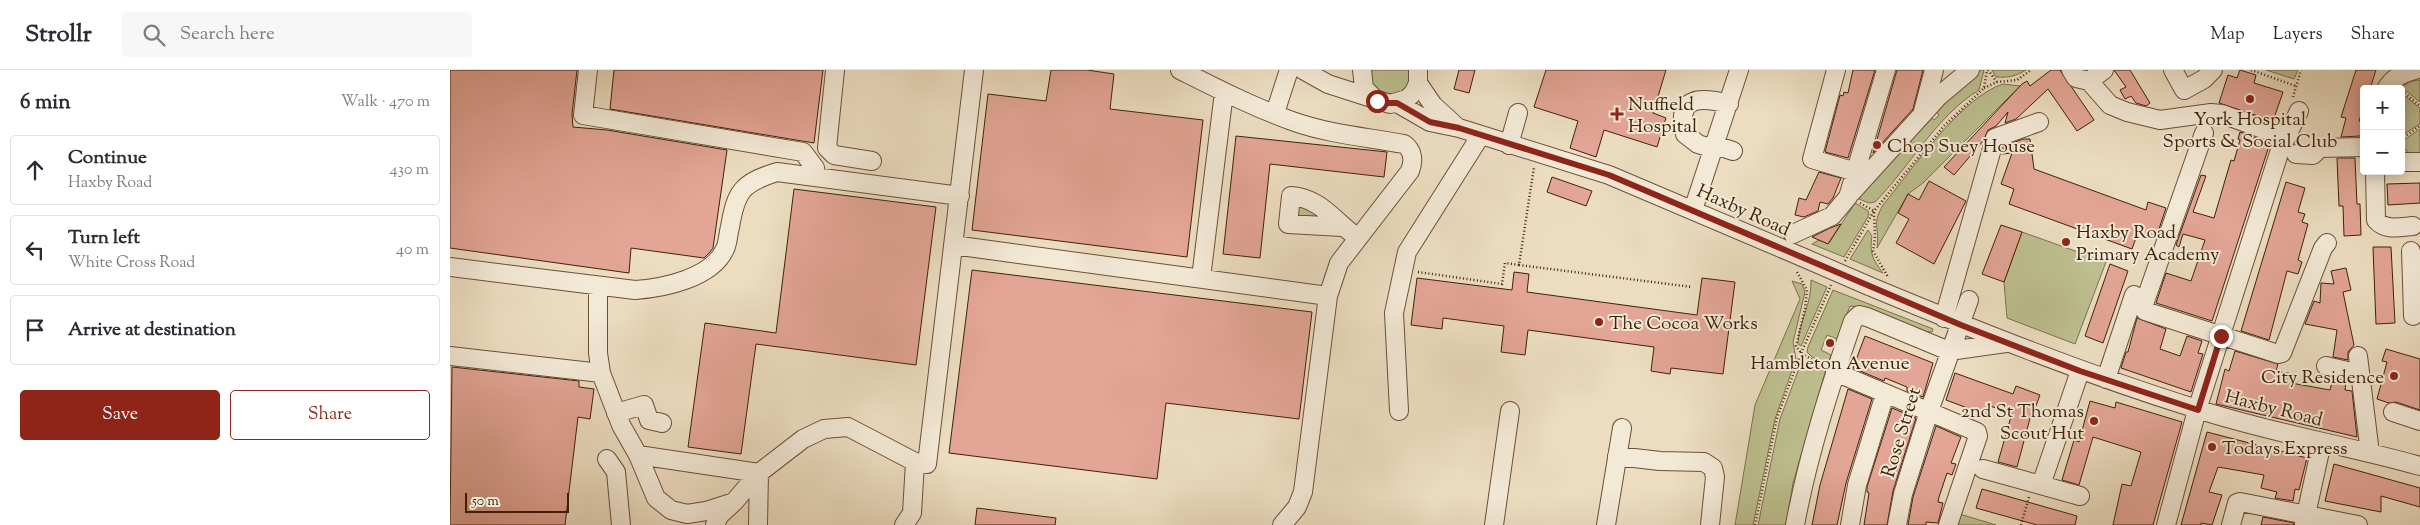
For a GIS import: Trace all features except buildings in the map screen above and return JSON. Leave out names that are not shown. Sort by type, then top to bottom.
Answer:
[{"type":"street","points":[[588,70],[583,115],[803,152],[815,168],[816,177]]},
{"type":"street","points":[[835,70],[827,148],[834,155],[872,161]]},
{"type":"street","points":[[715,525],[719,516],[759,473],[803,439],[824,428],[845,427],[916,462],[927,464],[974,70]]},
{"type":"street","points":[[1180,70],[1224,92],[1300,123],[1354,137],[1404,144],[1409,148],[1413,159],[1410,171],[1340,263],[1328,296],[1303,492],[1297,507],[1282,525]]},
{"type":"street","points":[[1275,113],[1289,70]]},
{"type":"street","points":[[1362,70],[1364,88],[1377,101]]},
{"type":"street","points":[[1693,210],[1739,70]]},
{"type":"street","points":[[1836,70],[1812,159],[1856,172]]},
{"type":"street","points":[[1848,197],[1886,70]]},
{"type":"street","points":[[1922,114],[1934,70]]},
{"type":"street","points":[[1793,234],[1832,216],[1939,96],[1970,70]]},
{"type":"street","points":[[2071,70],[2076,78],[2089,81],[2110,105],[2127,112],[2160,120],[2211,113],[2222,114],[2235,117],[2285,137]]},
{"type":"street","points":[[2089,81],[2104,70]]},
{"type":"street","points":[[2174,70],[2184,90],[2204,79],[2213,70]]},
{"type":"street","points":[[2388,85],[2401,74],[2415,70]]},
{"type":"street","name":"Haxby Road","points":[[1311,71],[1328,84],[1383,103],[1397,103],[1430,122],[1459,128],[1609,175],[1693,210],[1798,262],[1869,286],[1961,325],[2080,371],[2198,410],[2420,466]]},
{"type":"street","points":[[1397,103],[1407,99],[1414,92],[1418,76]]},
{"type":"street","name":"Haxby Road","points":[[1418,76],[1433,105],[1459,128]]},
{"type":"street","points":[[1201,278],[1224,92]]},
{"type":"street","points":[[1729,104],[1701,99],[1689,103],[1683,119],[1685,134],[1698,144],[1733,152]]},
{"type":"street","points":[[2166,525],[2221,336],[2285,137],[2299,110]]},
{"type":"street","points":[[1509,144],[1518,114]]},
{"type":"street","points":[[1944,318],[1995,138],[2039,122]]},
{"type":"street","points":[[2204,133],[2143,307],[2145,310],[2278,354],[2282,353],[2323,248],[2327,243]]},
{"type":"street","points":[[1398,412],[1394,313],[1407,252],[1481,135]]},
{"type":"street","points":[[2296,154],[2313,154],[2320,148],[2360,147]]},
{"type":"street","points":[[2405,162],[2420,162]]},
{"type":"street","points":[[450,267],[598,286],[635,290],[650,289],[701,273],[718,260],[726,248],[734,202],[743,188],[758,178],[777,172],[960,196]]},
{"type":"street","points":[[2375,175],[2376,220],[2381,226],[2390,228],[2413,226]]},
{"type":"street","points":[[1342,227],[1358,238]]},
{"type":"street","points":[[953,245],[1328,296]]},
{"type":"street","points":[[2411,251],[2416,280],[2414,316]]},
{"type":"street","points":[[598,286],[598,353],[601,374],[616,413],[638,455],[656,498],[670,518],[706,512],[734,502]]},
{"type":"street","points":[[2106,379],[2134,295]]},
{"type":"street","name":"Rose Street","points":[[1897,525],[1903,494],[1929,411],[1949,351],[1961,325],[1969,300]]},
{"type":"street","name":"Haxby Road","points":[[1835,372],[1854,320],[1859,315],[1949,351],[2006,343]]},
{"type":"street","points":[[450,356],[601,374]]},
{"type":"street","points":[[2358,356],[2370,453]]},
{"type":"street","points":[[2326,366],[2360,374]]},
{"type":"street","points":[[2037,484],[2080,371]]},
{"type":"street","points":[[1795,525],[1802,486],[1835,372],[1977,432],[1978,436],[1948,525]]},
{"type":"street","points":[[1850,525],[1857,485],[1885,394]]},
{"type":"street","points":[[616,413],[644,405],[649,420],[662,423]]},
{"type":"street","points":[[1495,517],[1510,411]]},
{"type":"street","points":[[2393,412],[2420,420]]},
{"type":"street","points":[[1606,525],[1622,428]]},
{"type":"street","points":[[2305,519],[2322,442]]},
{"type":"street","points":[[638,455],[759,473]]},
{"type":"street","points":[[1617,456],[1660,461],[1704,462],[1713,468],[1715,477],[1710,525]]},
{"type":"street","points":[[607,459],[616,472],[622,522],[620,525]]},
{"type":"street","points":[[904,525],[912,513],[916,462]]},
{"type":"street","points":[[1983,469],[2080,496]]},
{"type":"street","points":[[758,525],[759,473]]},
{"type":"street","points":[[2231,525],[2237,503],[2240,502],[2305,519],[2358,525]]},
{"type":"path","points":[[1989,70],[1998,82]]},
{"type":"path","points":[[1984,88],[1989,70]]},
{"type":"path","points":[[1848,256],[1874,211],[1944,126],[1984,88],[1998,82],[2017,80],[2031,70]]},
{"type":"path","points":[[2251,70],[2296,86]]},
{"type":"path","points":[[2405,94],[2420,106]]},
{"type":"path","points":[[2405,136],[2420,126]]},
{"type":"path","points":[[1520,265],[1536,153]]},
{"type":"path","points":[[1874,211],[1875,238],[1873,251],[1888,277],[1889,294]]},
{"type":"path","points":[[1798,262],[1807,290],[1805,309],[1796,346],[1801,353],[1835,372]]},
{"type":"path","points":[[1402,270],[1502,284],[1505,263],[1692,287]]},
{"type":"path","points":[[1755,525],[1777,418],[1801,353],[1826,294]]},
{"type":"path","points":[[2021,525],[2037,484]]},
{"type":"green space","points":[[1372,70],[1410,70],[1410,80],[1406,88],[1399,92],[1391,94],[1383,92],[1376,88],[1372,80]]},
{"type":"green space","points":[[1976,70],[1984,70],[1979,90],[1950,113],[1937,127],[1875,202],[1869,203],[1859,199],[1875,173],[1894,151],[1912,148],[1911,142],[1900,144],[1927,114],[1934,120],[1939,115],[1933,108]]},
{"type":"green space","points":[[1992,70],[2026,70],[2012,76],[1996,77]]},
{"type":"green space","points":[[2266,70],[2298,70],[2294,79]]},
{"type":"green space","points":[[2420,80],[2420,102],[2405,90],[2405,85],[2412,81]]},
{"type":"green space","points":[[2003,84],[2020,86],[1923,183],[1908,194],[1877,248],[1877,218],[1883,205],[1922,155],[1954,119],[1970,104]]},
{"type":"green space","points":[[2405,96],[2420,108],[2420,124],[2405,133]]},
{"type":"green space","points":[[2420,129],[2420,157],[2407,157],[2405,139]]},
{"type":"green space","points":[[1301,203],[1322,217],[1296,217],[1297,205]]},
{"type":"green space","points":[[1855,203],[1868,211],[1869,215],[1844,257],[1812,244],[1819,240],[1829,243]]},
{"type":"green space","points":[[1868,230],[1872,236],[1871,247],[1873,256],[1883,273],[1850,259]]},
{"type":"green space","points":[[2022,232],[2106,262],[2075,344],[2007,318],[2004,282]]},
{"type":"green space","points":[[1811,280],[1827,287],[1801,346],[1798,344],[1800,329],[1811,289]]},
{"type":"green space","points":[[1792,281],[1802,284],[1805,292],[1793,342],[1796,359],[1775,419],[1753,525],[1735,525],[1755,405],[1800,299]]},
{"type":"green space","points":[[1833,290],[1933,329],[1932,332],[1923,331],[1862,307],[1850,306],[1837,339],[1827,335],[1821,350],[1831,355],[1828,364],[1812,357],[1807,352]]},
{"type":"green space","points":[[1801,363],[1817,364],[1826,369],[1793,483],[1786,525],[1758,525],[1780,419]]},
{"type":"green space","points":[[1956,513],[1996,525],[1952,525]]},
{"type":"place","name":"York Hospital Sports & Social Club","points":[[2250,99]]},
{"type":"place","name":"Nuffield Hospital","points":[[1617,114]]},
{"type":"place","name":"Chop Suey House","points":[[1877,145]]},
{"type":"place","name":"Haxby Road Primary Academy","points":[[2066,242]]},
{"type":"place","name":"The Cocoa Works","points":[[1599,322]]},
{"type":"place","name":"Hambleton Avenue","points":[[1830,343]]},
{"type":"place","name":"City Residence","points":[[2394,376]]},
{"type":"place","name":"2nd St Thomas Scout Hut","points":[[2094,421]]},
{"type":"place","name":"Todays Express","points":[[2212,447]]},
{"type":"route","points":[[1377,101],[1390,104],[1397,103],[1413,114],[1430,122],[1459,128],[1609,175],[1961,325],[2080,371],[2198,410],[2221,336]]}]
